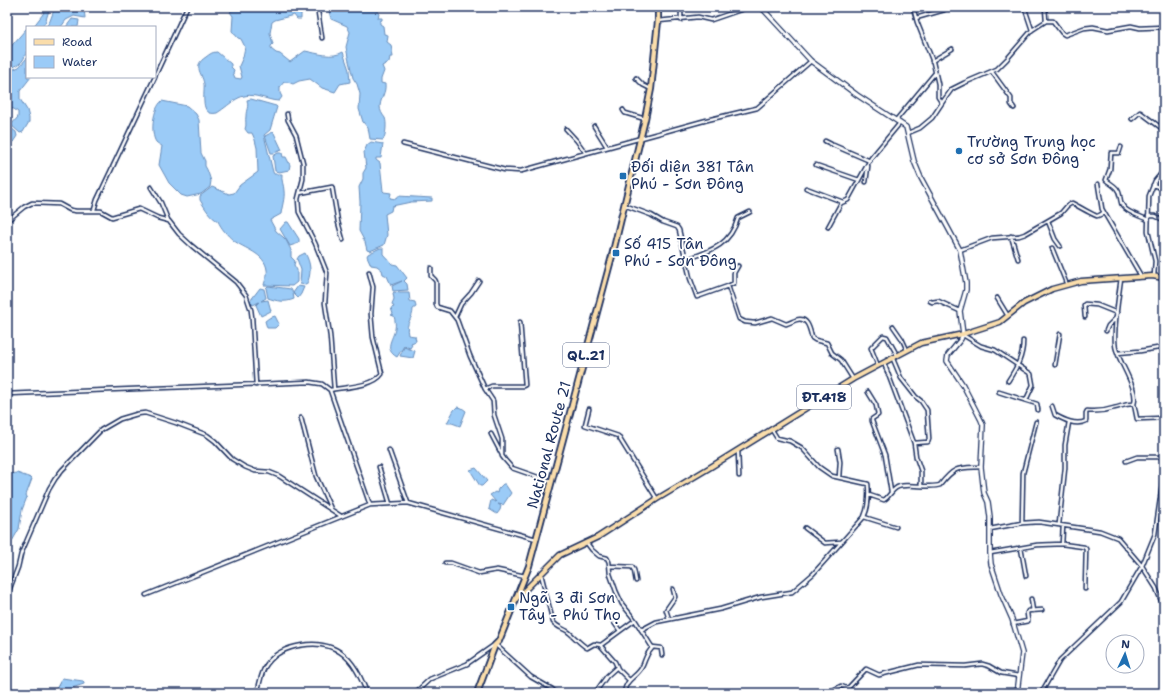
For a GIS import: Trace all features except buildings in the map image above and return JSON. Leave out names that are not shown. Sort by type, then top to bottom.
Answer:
[{"type":"highway","name":"National Route 21","points":[[477,693],[495,645],[499,641],[526,576],[612,256],[645,119],[658,21],[658,7]]},
{"type":"main road","name":"ĐT.418","points":[[517,598],[560,555],[598,537],[657,498],[738,451],[853,379],[893,359],[907,350],[922,343],[963,334],[1000,322],[1024,303],[1052,289],[1081,282],[1121,278],[1164,278]]},
{"type":"street","points":[[156,75],[187,7]]},
{"type":"street","points":[[312,7],[318,12],[322,38]]},
{"type":"street","points":[[681,7],[681,20]]},
{"type":"street","points":[[658,21],[681,20],[698,17],[712,20],[749,7]]},
{"type":"street","points":[[761,7],[811,61],[857,95],[906,128],[914,161],[921,178],[960,250],[966,283],[966,290],[960,311],[963,334],[961,339],[948,355],[947,361],[963,385],[982,420],[983,432],[981,467],[984,493],[988,502],[990,517],[989,529],[991,564],[1001,594],[1014,624],[1022,653],[1017,693]]},
{"type":"street","points":[[913,7],[936,73],[938,97],[942,103]]},
{"type":"street","points":[[1025,7],[1032,30]]},
{"type":"street","points":[[1045,7],[1046,21]]},
{"type":"street","points":[[916,18],[944,10]]},
{"type":"street","points":[[908,133],[925,125],[936,114],[948,94],[957,86],[992,72],[1008,59],[1032,30],[1046,21],[1053,21],[1065,35],[1084,28],[1093,27],[1108,30],[1131,26],[1140,28],[1164,27]]},
{"type":"street","points":[[932,61],[952,49]]},
{"type":"street","points":[[404,144],[510,171],[521,171],[585,152],[757,108],[811,61]]},
{"type":"street","points":[[992,72],[1011,98],[1011,104],[1014,108]]},
{"type":"street","points":[[828,227],[843,202],[848,200],[870,161],[936,73]]},
{"type":"street","points":[[94,210],[155,78]]},
{"type":"street","points":[[636,78],[644,86],[650,89]]},
{"type":"street","points":[[623,110],[625,113],[645,119]]},
{"type":"street","points":[[1132,119],[1140,112],[1164,130]]},
{"type":"street","points":[[287,114],[288,120],[296,135],[303,163],[303,179],[298,204],[299,212],[328,273],[325,302],[330,336],[334,389]]},
{"type":"street","points":[[594,126],[607,147]]},
{"type":"street","points":[[566,129],[585,152]]},
{"type":"street","points":[[825,141],[870,161]]},
{"type":"street","points":[[1121,147],[1119,153],[1111,154],[1110,169],[1106,180],[1118,189],[1123,208],[1148,220]]},
{"type":"street","points":[[816,165],[859,180]]},
{"type":"street","points":[[866,182],[868,165]]},
{"type":"street","points":[[1154,277],[1155,261],[1149,237],[1148,196],[1153,185],[1164,170]]},
{"type":"street","points":[[1098,184],[1100,205],[1103,213],[1141,277]]},
{"type":"street","points":[[1153,185],[1164,189]]},
{"type":"street","points":[[151,187],[161,203],[168,220],[192,246],[236,282],[246,295],[252,318],[256,385]]},
{"type":"street","points":[[300,192],[332,187],[338,222],[343,240]]},
{"type":"street","points":[[806,188],[843,202]]},
{"type":"street","points":[[7,221],[24,207],[32,203],[59,204],[70,210],[76,211],[101,211],[112,217],[139,209],[158,218],[168,220]]},
{"type":"street","points":[[960,250],[992,238],[1025,234],[1061,213],[1072,203],[1088,210],[1095,216],[1103,213]]},
{"type":"street","points":[[624,205],[644,212],[679,230],[691,284],[697,297],[733,284],[735,269],[738,266]]},
{"type":"street","points":[[685,260],[717,248],[734,230],[738,218],[750,212]]},
{"type":"street","points":[[1148,216],[1154,216],[1164,220]]},
{"type":"street","points":[[1048,221],[1055,239],[1060,246]]},
{"type":"street","points":[[1011,236],[1018,259]]},
{"type":"street","points":[[1052,248],[1067,285]]},
{"type":"street","points":[[431,268],[431,276],[436,281],[437,307],[448,309],[455,317],[470,356],[485,389],[494,403],[494,415],[502,439],[502,456]]},
{"type":"street","points":[[330,390],[362,385],[382,374],[372,332],[371,314],[373,287],[369,272]]},
{"type":"street","points":[[1121,278],[1115,346],[1134,389],[1134,404],[1137,420],[1164,418]]},
{"type":"street","points":[[455,317],[461,304],[471,294],[479,281]]},
{"type":"street","points":[[728,286],[739,319],[745,322],[755,322],[772,318],[786,324],[796,320],[803,320],[810,326],[812,338],[827,343],[832,353],[841,360],[853,379]]},
{"type":"street","points":[[997,298],[1008,316]]},
{"type":"street","points":[[930,301],[938,301],[960,311]]},
{"type":"street","points":[[1085,317],[1085,304],[1097,305],[1117,313]]},
{"type":"street","points":[[1106,330],[1117,318]]},
{"type":"street","points":[[485,389],[492,386],[525,385],[520,322]]},
{"type":"street","points":[[894,326],[902,338],[907,350]]},
{"type":"street","points":[[963,334],[981,346],[995,350],[1031,374],[1033,385],[1026,400]]},
{"type":"street","points":[[1055,366],[1060,334]]},
{"type":"street","points":[[878,366],[871,348],[883,336],[887,337],[898,356]]},
{"type":"street","points":[[1008,381],[1022,357],[1023,341]]},
{"type":"street","points":[[1117,353],[1158,348]]},
{"type":"street","points":[[893,359],[901,378],[927,410],[928,442],[914,443]]},
{"type":"street","points":[[884,363],[914,443],[916,457],[921,471],[921,485]]},
{"type":"street","points":[[7,394],[314,382],[322,384],[330,390],[370,505]]},
{"type":"street","points":[[868,392],[876,405],[878,415],[872,419],[872,421],[885,455],[891,493]]},
{"type":"street","points":[[999,392],[1038,405],[1038,410]]},
{"type":"street","points":[[1052,406],[1055,415],[1069,422],[1085,422],[1087,411],[1098,412],[1127,404],[1134,404]]},
{"type":"street","points":[[589,409],[585,425],[618,436],[657,498]]},
{"type":"street","points":[[7,596],[18,567],[21,554],[55,479],[66,465],[106,426],[120,419],[137,414],[149,414],[203,433],[215,441],[238,464],[255,471],[269,472],[280,476],[341,516]]},
{"type":"street","points":[[301,418],[316,476],[332,510]]},
{"type":"street","points":[[1022,523],[1023,473],[1036,422]]},
{"type":"street","points":[[1059,524],[1065,468],[1065,445],[1069,422]]},
{"type":"street","points":[[641,630],[653,623],[721,609],[761,597],[792,592],[813,574],[864,517],[868,509],[868,484],[832,476],[819,467],[802,448],[790,441],[777,438],[772,430]]},
{"type":"street","points":[[491,434],[502,456],[512,468],[552,482]]},
{"type":"street","points":[[389,450],[408,503]]},
{"type":"street","points":[[838,450],[840,462],[839,478]]},
{"type":"street","points":[[738,451],[739,476]]},
{"type":"street","points":[[1126,461],[1137,457],[1164,457]]},
{"type":"street","points":[[379,467],[390,504]]},
{"type":"street","points":[[869,495],[884,500],[896,488],[921,485],[934,487],[940,485],[954,470],[959,468],[981,467]]},
{"type":"street","points":[[1047,693],[1042,691],[1060,660],[1121,602],[1142,566],[1155,534],[1164,472]]},
{"type":"street","points":[[146,595],[370,505],[408,503],[536,540]]},
{"type":"street","points":[[864,517],[896,527]]},
{"type":"street","points":[[989,529],[1022,523],[1039,522],[1100,531],[1118,538],[1142,566],[1156,588],[1164,608]]},
{"type":"street","points":[[1062,544],[1063,526]]},
{"type":"street","points":[[805,528],[825,543],[842,542]]},
{"type":"street","points":[[586,542],[599,556],[607,558],[610,566],[610,574],[622,604],[635,620],[652,647]]},
{"type":"street","points":[[990,553],[1037,545],[1062,544],[1084,547],[1086,549],[1085,589]]},
{"type":"street","points":[[1021,548],[1026,576]]},
{"type":"street","points":[[445,563],[451,563],[480,573],[497,570],[526,576]]},
{"type":"street","points":[[610,566],[632,567],[636,581]]},
{"type":"street","points":[[541,574],[553,622],[587,648],[594,644],[600,645],[629,680]]},
{"type":"street","points":[[669,619],[666,610],[675,597],[673,590]]},
{"type":"street","points":[[1031,598],[1034,611]]},
{"type":"street","points":[[1014,624],[1028,621],[1028,611],[1042,610]]},
{"type":"street","points":[[600,645],[635,620]]},
{"type":"street","points":[[613,621],[620,631]]},
{"type":"street","points":[[415,693],[430,679],[467,664],[499,641]]},
{"type":"street","points":[[257,693],[264,667],[267,662],[284,651],[307,644],[327,646],[340,652],[348,658],[367,693]]},
{"type":"street","points":[[495,645],[531,677],[552,689],[556,693]]},
{"type":"street","points":[[652,647],[661,648],[662,655]]},
{"type":"street","points":[[624,693],[629,680],[641,669],[645,656],[652,647]]},
{"type":"street","points":[[828,693],[841,686],[846,688],[849,687],[866,669],[879,675],[919,665],[965,666],[982,664],[1001,673],[1019,676]]},
{"type":"street","points":[[597,690],[607,676],[617,667]]},
{"type":"water","points":[[45,7],[50,7],[43,26],[34,26],[43,14]]},
{"type":"water","points":[[55,7],[84,7],[85,18],[74,16],[66,20],[62,26],[47,26]]},
{"type":"water","points":[[238,7],[299,7],[301,11],[301,19],[297,19],[294,15],[272,22],[270,33],[273,44],[271,49],[290,62],[305,51],[329,55],[343,52],[349,70],[350,82],[340,84],[335,92],[322,88],[310,79],[293,84],[284,82],[280,87],[282,97],[279,101],[262,97],[247,96],[237,99],[217,113],[211,113],[208,111],[205,108],[204,84],[199,69],[202,60],[211,53],[217,52],[231,64],[231,67],[234,70],[233,73],[235,78],[241,79],[242,77],[239,66],[245,47],[241,39],[238,38],[232,31],[233,16],[230,12]]},
{"type":"water","points":[[326,7],[374,7],[379,14],[378,18],[382,18],[380,24],[383,26],[384,34],[388,35],[387,42],[391,45],[393,57],[390,57],[389,62],[382,66],[384,71],[381,83],[385,84],[385,87],[380,108],[386,120],[385,135],[383,140],[370,139],[368,128],[363,122],[359,109],[360,94],[357,84],[353,78],[346,47],[350,32],[347,26],[331,19],[329,11]]},
{"type":"water","points":[[72,19],[79,20],[78,26],[67,26]]},
{"type":"water","points":[[26,29],[26,54],[24,59],[15,66],[8,68],[7,51]]},
{"type":"water","points":[[26,59],[26,78],[30,78],[20,91],[20,99],[27,110],[29,122],[23,132],[20,133],[11,125],[18,117],[18,112],[14,109],[7,108],[7,74],[9,71],[19,67]]},
{"type":"water","points":[[251,99],[277,107],[270,130],[264,135],[273,172],[274,174],[282,174],[284,196],[281,214],[270,220],[276,231],[286,240],[291,250],[291,257],[295,261],[294,265],[297,270],[297,282],[292,286],[264,285],[267,272],[262,259],[226,234],[218,221],[208,212],[200,200],[200,196],[212,187],[229,194],[234,193],[240,185],[258,172],[257,148],[255,140],[252,133],[248,133],[245,129],[248,107],[247,100]]},
{"type":"water","points":[[162,101],[187,106],[196,114],[199,120],[201,153],[211,181],[210,187],[201,194],[187,197],[181,195],[169,183],[159,165],[162,146],[156,142],[154,138],[153,121],[156,109]]},
{"type":"water","points":[[7,125],[16,132],[17,136],[13,142],[7,146]]},
{"type":"water","points":[[273,132],[282,150],[271,153],[265,136]]},
{"type":"water","points":[[371,142],[383,144],[381,158],[376,158],[376,160],[380,163],[383,191],[391,193],[390,198],[396,199],[398,196],[432,198],[432,201],[411,202],[392,206],[391,211],[385,214],[387,235],[384,245],[370,251],[367,250],[365,242],[359,231],[359,187],[366,168],[364,152],[367,145]]},
{"type":"water","points":[[278,153],[282,153],[283,157],[286,157],[290,165],[289,170],[279,172],[275,171],[273,156]]},
{"type":"water","points":[[286,222],[288,222],[299,239],[299,243],[290,246],[280,229]]},
{"type":"water","points":[[383,248],[383,254],[392,264],[397,265],[407,278],[404,281],[407,284],[408,290],[393,291],[392,286],[402,281],[391,285],[387,276],[383,274],[382,270],[377,266],[371,265],[367,256],[368,254]]},
{"type":"water","points":[[305,253],[309,261],[310,269],[306,285],[300,284],[301,270],[297,259]]},
{"type":"water","points":[[268,286],[291,289],[294,299],[281,301],[268,298],[266,288]]},
{"type":"water","points":[[298,286],[304,287],[298,298],[293,293]]},
{"type":"water","points":[[260,288],[264,289],[266,298],[261,301],[268,300],[271,311],[261,316],[256,305],[259,302],[253,305],[250,301]]},
{"type":"water","points":[[394,292],[409,293],[410,301],[415,302],[416,307],[413,309],[407,330],[408,335],[415,336],[416,341],[411,343],[412,345],[410,348],[404,346],[397,357],[390,351],[390,344],[395,327],[394,316],[391,315],[393,314],[391,308],[394,307],[392,304]]},
{"type":"water","points":[[275,316],[279,324],[275,328],[267,328],[265,321]]},
{"type":"water","points":[[404,347],[415,351],[413,358],[400,356]]},
{"type":"water","points":[[457,407],[466,411],[460,426],[447,423]]},
{"type":"water","points":[[476,468],[487,481],[482,486],[480,486],[470,470]]},
{"type":"water","points":[[17,473],[32,479],[22,510],[19,529],[7,550],[7,474]]},
{"type":"water","points":[[505,484],[511,493],[503,505],[498,504],[501,506],[497,514],[489,509],[491,500],[496,502],[490,495],[495,492],[497,493],[498,489]]},
{"type":"water","points":[[62,678],[83,681],[84,684],[72,688],[69,693],[54,693]]},
{"type":"place","name":"Trường Trung học cơ sở Sơn Đông","points":[[959,151]]},
{"type":"place","name":"Đối diện 381 Tân Phú - Sơn Đông","points":[[623,176]]},
{"type":"place","name":"Số 415 Tân Phú - Sơn Đông","points":[[616,253]]},
{"type":"place","name":"Ngã 3 đi Sơn Tây - Phú Thọ","points":[[511,607]]}]
